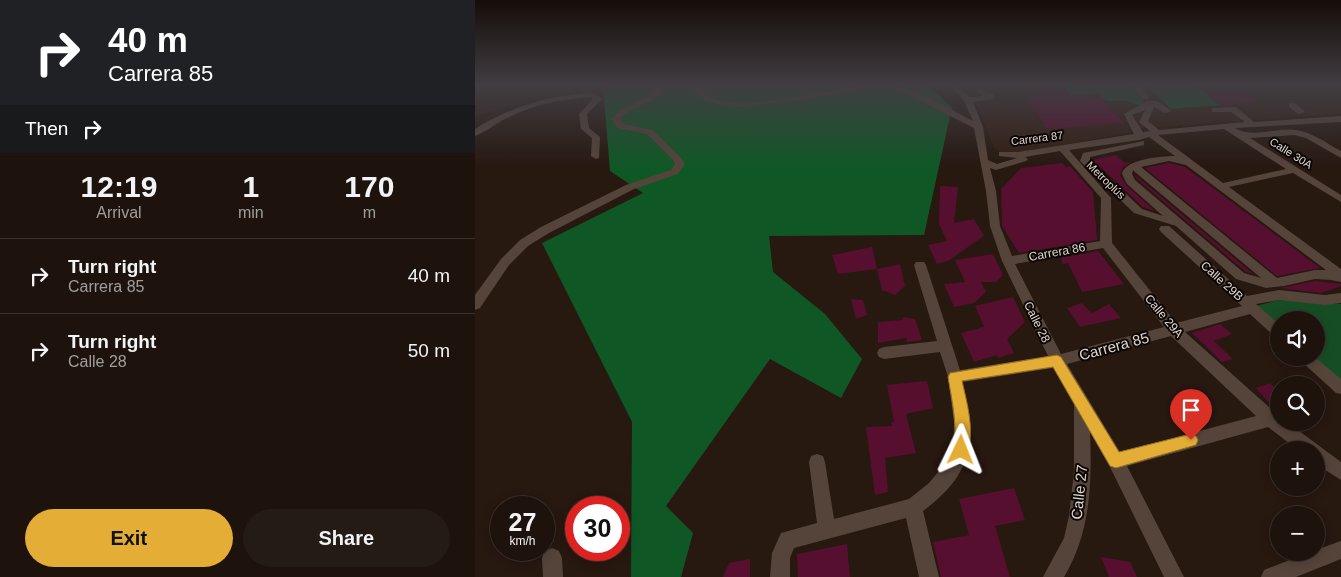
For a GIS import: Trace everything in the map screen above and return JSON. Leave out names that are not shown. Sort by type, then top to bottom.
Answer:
[{"type":"street","points":[[475,132],[495,118],[509,113]]},
{"type":"street","points":[[584,113],[585,129],[596,137],[596,156]]},
{"type":"street","points":[[475,305],[505,262],[524,243],[545,230],[630,187],[675,172],[679,164],[677,156],[655,140],[650,132],[621,126],[615,119],[619,113]]},
{"type":"street","points":[[948,113],[980,132]]},
{"type":"street","name":"Calle 28","points":[[973,113],[980,132],[983,160],[991,191],[995,226],[1008,260],[1057,361],[1116,461],[1174,577]]},
{"type":"street","points":[[1130,113],[1128,114],[1128,118],[1138,129],[1137,137]]},
{"type":"street","name":"Metroplús","points":[[1146,113],[1143,122],[1168,147],[1341,277]]},
{"type":"street","points":[[1238,113],[1253,125]]},
{"type":"street","name":"Carrera 87","points":[[980,132],[999,153],[1018,155],[1189,128],[1341,118]]},
{"type":"street","name":"Calle 30A","points":[[1227,127],[1341,199]]},
{"type":"street","points":[[1241,136],[1301,133],[1341,155]]},
{"type":"street","name":"Carrera 87","points":[[1005,165],[1126,141],[1137,137]]},
{"type":"street","name":"Metroplús","points":[[1168,147],[1153,142],[1143,143],[1087,155],[1085,161],[1138,211],[1180,225]]},
{"type":"street","points":[[1065,152],[1106,198],[1106,244]]},
{"type":"street","points":[[991,191],[995,176],[1005,165],[1008,160],[999,153],[985,154],[983,160],[993,166],[1005,165]]},
{"type":"street","name":"Metroplús","points":[[1190,163],[1179,158],[1169,158],[1128,169],[1128,177],[1180,225],[1241,276],[1262,283],[1275,284],[1316,273],[1341,277]]},
{"type":"street","points":[[1138,165],[1136,168],[1139,171],[1275,284]]},
{"type":"street","points":[[1226,185],[1294,170]]},
{"type":"street","name":"Calle 29B","points":[[1165,229],[1270,324]]},
{"type":"street","name":"Carrera 86","points":[[1008,260],[1106,244]]},
{"type":"street","name":"Calle 29A","points":[[1106,244],[1174,330],[1270,419]]},
{"type":"street","points":[[780,577],[780,555],[788,540],[913,507],[937,488],[961,450],[963,433],[961,407],[955,377],[920,265]]},
{"type":"street","name":"Carrera 85","points":[[955,377],[1057,361],[1174,330],[1279,295],[1325,300],[1341,298]]},
{"type":"street","points":[[884,353],[945,346]]},
{"type":"street","points":[[1316,366],[1341,388]]},
{"type":"street","name":"Calle 27","points":[[1053,577],[1073,539],[1079,508],[1082,452],[1081,402]]},
{"type":"street","points":[[1116,461],[1270,419]]},
{"type":"street","name":"Calle 29A","points":[[1286,431],[1299,441]]},
{"type":"street","points":[[1325,460],[1341,472]]},
{"type":"street","points":[[817,462],[827,529]]},
{"type":"street","points":[[913,507],[929,577]]},
{"type":"street","points":[[1271,577],[1341,550]]},
{"type":"shaded area","points":[[475,113],[488,113],[475,117]]},
{"type":"shaded area","points":[[980,113],[1341,113],[1129,129],[1132,132],[1017,153],[1003,153],[994,148]]},
{"type":"green space","points":[[605,113],[951,113],[924,235],[769,236],[773,272],[825,314],[862,359],[841,398],[770,359],[666,506],[693,533],[681,577],[631,577],[632,422],[542,243],[643,193],[610,171]]},
{"type":"green space","points":[[1278,300],[1341,304],[1341,382],[1323,366],[1325,366],[1325,311],[1270,311],[1270,318],[1256,306]]},
{"type":"building","points":[[1037,113],[1115,113],[1124,123],[1047,129]]},
{"type":"building","points":[[1116,155],[1125,163],[1132,162],[1123,167],[1120,175],[1126,185],[1155,211],[1143,207],[1093,160]]},
{"type":"building","points":[[1062,163],[1066,167],[1070,166],[1093,192],[1097,240],[1019,253],[1002,226],[1001,189],[1021,168]]},
{"type":"building","points":[[1169,163],[1185,167],[1320,268],[1277,276],[1145,168]]},
{"type":"building","points":[[1134,174],[1253,274],[1245,271],[1137,179]]},
{"type":"building","points":[[940,186],[958,187],[954,223],[974,219],[984,236],[948,261],[937,264],[928,245],[947,241],[939,224]]},
{"type":"building","points":[[872,247],[877,269],[838,274],[832,255]]},
{"type":"building","points":[[1098,251],[1124,284],[1082,292],[1068,263],[1063,264],[1061,258]]},
{"type":"building","points":[[993,254],[1003,275],[996,282],[981,282],[986,292],[974,303],[954,307],[944,284],[965,282],[955,260]]},
{"type":"building","points":[[900,264],[905,286],[895,295],[882,290],[877,269]]},
{"type":"building","points":[[1315,281],[1341,284],[1341,286],[1321,293],[1280,288]]},
{"type":"building","points":[[1013,297],[1025,322],[1007,339],[1014,353],[998,358],[997,355],[974,362],[961,333],[984,327],[975,306]]},
{"type":"building","points":[[851,299],[863,300],[867,315],[856,319]]},
{"type":"building","points":[[1082,303],[1092,313],[1109,304],[1121,318],[1080,327],[1067,308]]},
{"type":"building","points":[[902,317],[915,319],[922,340],[907,342],[906,338],[878,343],[878,322],[903,320]]},
{"type":"building","points":[[1220,324],[1232,334],[1214,341],[1233,359],[1222,362],[1192,333]]},
{"type":"building","points":[[927,381],[933,408],[906,414],[916,453],[885,458],[888,492],[875,495],[866,427],[892,426],[891,422],[894,422],[887,385]]},
{"type":"building","points":[[1270,383],[1270,401],[1268,402],[1256,388]]},
{"type":"building","points":[[1014,488],[1025,520],[995,526],[1010,577],[941,577],[933,542],[969,535],[959,499]]},
{"type":"building","points":[[847,544],[850,577],[798,577],[797,554]]},
{"type":"building","points":[[1101,557],[1130,562],[1137,577],[1109,577]]},
{"type":"building","points":[[750,559],[750,577],[723,577],[729,563]]},
{"type":"route","points":[[961,450],[963,433],[961,407],[955,377],[1057,361],[1116,461],[1191,440]]}]
